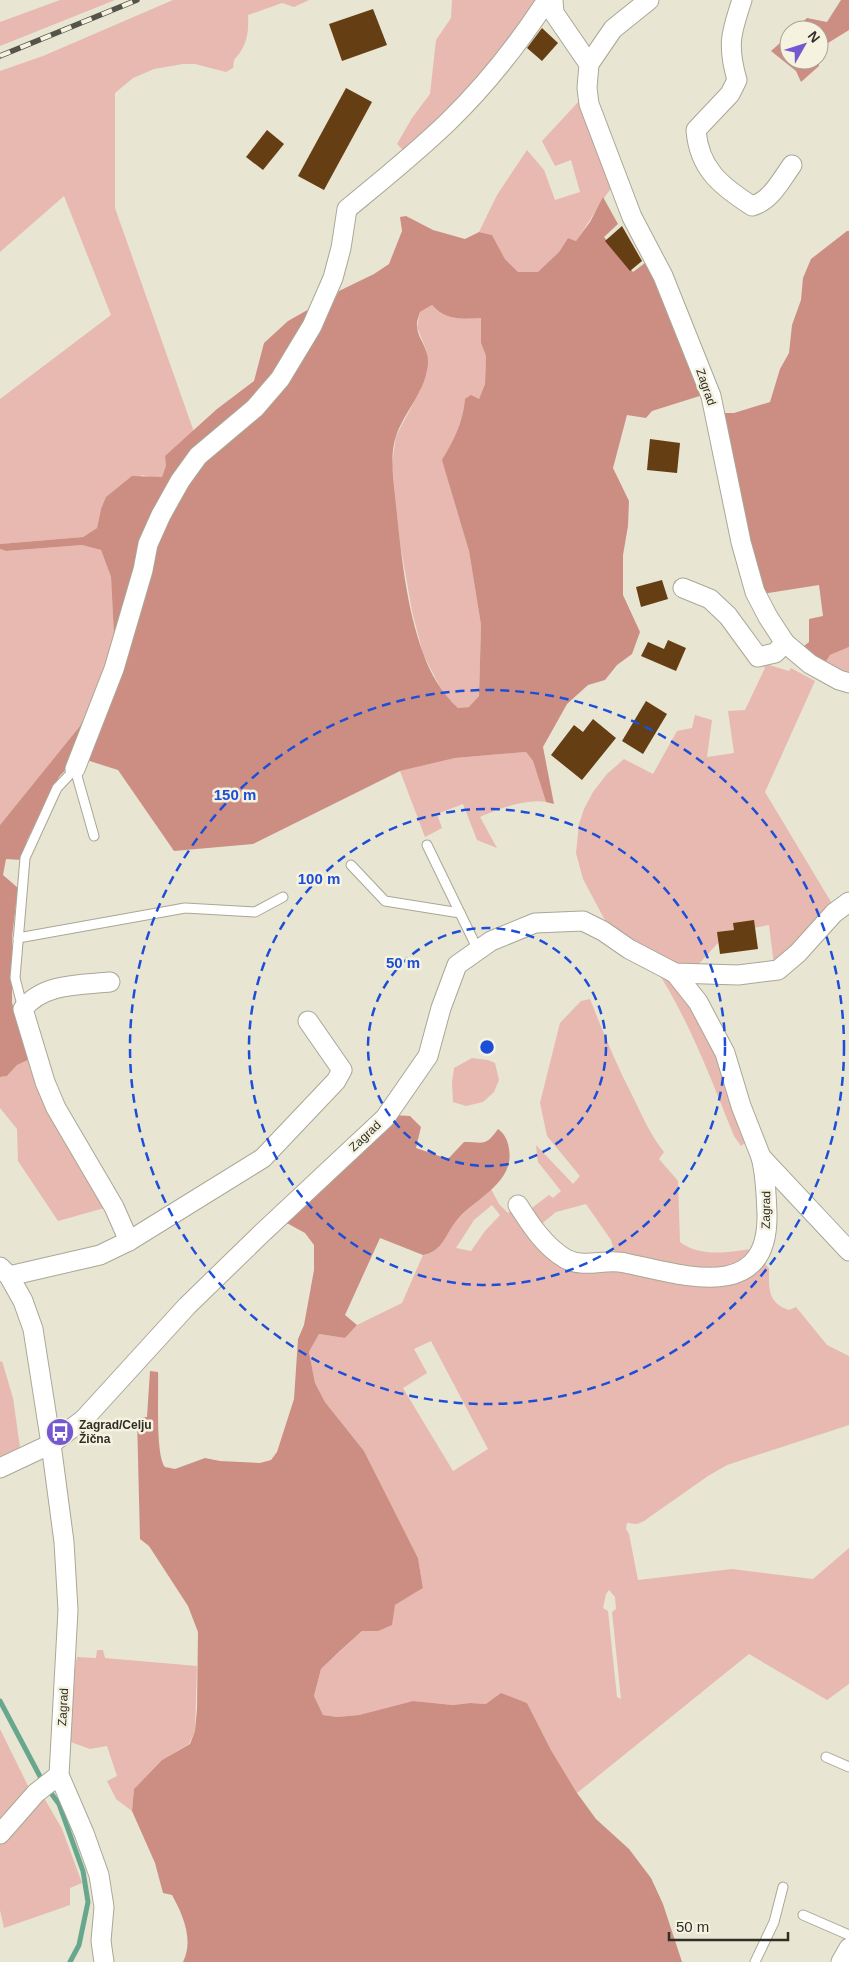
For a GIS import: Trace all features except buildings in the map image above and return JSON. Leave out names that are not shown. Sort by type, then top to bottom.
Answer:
[{"type":"street","points":[[76,769],[114,669],[143,570],[148,544],[161,514],[180,481],[198,456],[255,408],[280,379],[312,326],[334,278],[347,209],[411,156],[450,120],[502,61],[530,26],[547,0]]},
{"type":"street","points":[[553,0],[554,13],[589,64]]},
{"type":"street","name":"Zagrad","points":[[649,0],[613,29],[589,64],[586,88],[589,104],[632,217],[663,276],[712,396],[741,542],[755,592],[785,643],[810,664],[839,680],[849,683]]},
{"type":"street","points":[[742,0],[732,32],[731,60],[737,80],[730,94],[696,130],[698,148],[705,164],[726,190],[752,206],[760,204],[775,190],[792,165]]},
{"type":"street","points":[[684,588],[710,599],[728,616],[758,657],[775,653],[785,643]]},
{"type":"street","name":"Zagrad","points":[[675,973],[738,975],[778,970],[798,953],[834,913],[849,902]]},
{"type":"street","name":"Zagrad","points":[[51,1444],[84,1419],[187,1306],[260,1234],[385,1118],[428,1056],[441,1008],[457,965],[491,941],[535,923],[583,920],[629,949],[675,973],[698,1002],[725,1053],[741,1106],[761,1157],[766,1176],[767,1225],[764,1245],[757,1259],[750,1267],[740,1273],[723,1277],[706,1278],[616,1261],[583,1264],[566,1259],[549,1245],[528,1221],[518,1205]]},
{"type":"street","points":[[110,982],[52,988],[29,1002],[23,1009],[45,1082],[56,1108],[114,1207],[129,1241]]},
{"type":"street","points":[[4,1272],[100,1255],[129,1241],[263,1158],[336,1081],[342,1070],[308,1021]]},
{"type":"street","name":"Zagrad","points":[[761,1157],[849,1250]]},
{"type":"street","name":"Zagrad","points":[[4,1272],[23,1301],[33,1329],[64,1542],[68,1610],[48,1783],[99,1875],[104,1907],[101,1941],[104,1962]]},
{"type":"street","points":[[0,1468],[51,1444]]},
{"type":"street","points":[[0,1834],[48,1783]]},
{"type":"street","points":[[841,1962],[849,1948]]},
{"type":"lane","points":[[23,1009],[15,978],[25,858],[57,788],[76,769],[94,836]]},
{"type":"lane","points":[[427,845],[478,950]]},
{"type":"lane","points":[[350,865],[385,901],[460,913]]},
{"type":"lane","points":[[18,938],[186,908],[255,912],[283,897]]},
{"type":"lane","points":[[826,1757],[849,1767]]},
{"type":"lane","points":[[755,1962],[774,1922],[783,1887]]},
{"type":"lane","points":[[803,1915],[849,1935]]},
{"type":"shaded area","points":[[60,0],[115,0],[0,46],[0,22]]},
{"type":"shaded area","points":[[173,0],[309,0],[294,7],[282,3],[248,15],[248,28],[242,50],[234,60],[233,68],[226,72],[195,64],[154,69],[133,78],[115,93],[115,208],[194,432],[165,456],[167,466],[162,477],[154,478],[142,475],[101,509],[97,528],[83,537],[0,544],[0,399],[111,315],[64,196],[0,252],[0,71],[43,56]]},
{"type":"shaded area","points":[[452,0],[541,0],[524,31],[406,153],[397,144],[412,118],[430,94],[436,40],[451,18]]},
{"type":"shaded area","points":[[841,0],[849,0],[849,30],[829,42],[828,20]]},
{"type":"shaded area","points":[[779,44],[779,57],[771,51]]},
{"type":"shaded area","points":[[795,70],[814,70],[801,82]]},
{"type":"shaded area","points":[[581,99],[613,186],[576,241],[568,238],[559,252],[539,272],[518,272],[505,259],[492,235],[479,232],[497,195],[527,150],[544,170],[555,200],[580,192],[571,160],[555,166],[542,141]]},
{"type":"shaded area","points":[[603,197],[618,224],[604,237],[633,272],[649,260],[706,394],[652,411],[646,418],[627,415],[613,468],[629,501],[628,526],[623,555],[623,595],[640,632],[632,654],[617,665],[605,680],[588,685],[567,704],[543,747],[554,804],[546,802],[533,761],[526,752],[455,758],[400,771],[253,844],[174,851],[118,770],[77,757],[59,777],[27,840],[22,860],[6,859],[3,875],[18,888],[12,937],[12,1003],[30,1059],[17,1065],[7,1076],[0,1077],[0,825],[80,726],[115,656],[111,577],[101,550],[82,545],[6,551],[0,549],[0,544],[83,537],[97,528],[106,497],[132,476],[162,477],[166,466],[165,456],[217,409],[254,381],[264,343],[288,321],[311,308],[327,314],[339,291],[374,274],[389,264],[402,231],[400,217],[406,216],[433,230],[465,239],[479,232],[492,235],[505,259],[518,272],[538,272],[559,252],[568,238],[576,241],[590,222]],"holes":[[[432,305],[437,310],[454,318],[481,318],[481,343],[486,356],[485,384],[479,399],[471,395],[465,399],[457,431],[442,460],[469,551],[481,625],[479,696],[469,707],[458,708],[442,690],[433,676],[426,661],[412,617],[400,541],[393,470],[393,452],[396,436],[422,387],[427,370],[428,357],[418,332],[418,319],[420,312]]]},
{"type":"shaded area","points":[[849,231],[849,647],[830,655],[825,663],[803,647],[809,642],[809,619],[823,616],[819,585],[762,594],[746,544],[723,413],[734,413],[770,402],[780,369],[789,353],[792,325],[801,300],[803,278],[811,259]]},
{"type":"shaded area","points":[[432,305],[443,314],[454,318],[481,318],[481,343],[486,356],[485,384],[479,399],[465,399],[460,423],[443,460],[469,551],[481,625],[479,696],[470,707],[458,708],[441,689],[423,654],[412,611],[400,543],[392,464],[396,436],[420,391],[427,352],[417,327],[420,312]]},
{"type":"shaded area","points":[[82,545],[101,550],[111,577],[115,656],[80,726],[0,825],[0,549],[6,551]]},
{"type":"shaded area","points":[[849,647],[849,677],[825,663],[830,655]]},
{"type":"shaded area","points":[[768,660],[769,665],[789,671],[791,668],[815,681],[765,792],[834,907],[774,965],[769,925],[727,933],[697,966],[670,965],[607,924],[583,879],[576,853],[579,824],[593,792],[607,774],[624,759],[653,774],[677,731],[692,728],[695,715],[712,720],[707,757],[734,753],[728,711],[745,710],[765,668],[759,662]]},
{"type":"shaded area","points":[[526,752],[533,761],[546,802],[522,803],[480,817],[497,848],[477,840],[463,804],[437,814],[442,828],[425,837],[400,771],[455,758]]},
{"type":"shaded area","points":[[656,969],[677,981],[721,1051],[746,1142],[741,1146],[734,1136],[689,1029]]},
{"type":"shaded area","points":[[590,999],[626,1083],[650,1132],[664,1152],[659,1159],[678,1181],[680,1242],[698,1251],[708,1252],[729,1252],[760,1248],[722,1274],[616,1256],[611,1240],[586,1204],[556,1212],[540,1225],[528,1211],[549,1195],[553,1198],[561,1191],[538,1162],[536,1145],[573,1184],[580,1176],[547,1136],[540,1103],[560,1023],[581,1001]]},
{"type":"shaded area","points":[[472,1058],[495,1063],[499,1080],[494,1092],[483,1102],[466,1106],[453,1102],[452,1082],[454,1068]]},
{"type":"shaded area","points":[[30,1059],[108,1207],[58,1221],[18,1161],[17,1129],[0,1108],[0,1077],[7,1076],[17,1065]]},
{"type":"shaded area","points":[[393,1115],[410,1116],[421,1127],[416,1148],[448,1159],[464,1142],[480,1143],[487,1141],[498,1129],[507,1140],[509,1161],[500,1181],[457,1220],[443,1242],[430,1253],[423,1255],[380,1238],[345,1315],[357,1325],[345,1338],[319,1334],[309,1352],[315,1383],[325,1402],[364,1451],[418,1558],[423,1588],[395,1605],[392,1625],[378,1631],[362,1631],[321,1669],[314,1696],[323,1715],[337,1717],[359,1715],[413,1701],[453,1705],[486,1704],[501,1693],[527,1703],[551,1750],[577,1793],[596,1819],[629,1849],[651,1878],[663,1904],[682,1962],[183,1962],[186,1954],[187,1936],[183,1919],[172,1895],[163,1893],[155,1863],[132,1811],[134,1789],[162,1760],[190,1744],[195,1731],[198,1632],[188,1606],[149,1546],[140,1539],[137,1418],[147,1417],[150,1371],[158,1372],[159,1437],[162,1460],[165,1467],[175,1469],[205,1458],[220,1461],[260,1463],[271,1460],[277,1452],[294,1399],[298,1339],[304,1325],[314,1270],[314,1245],[305,1233],[285,1222]]},
{"type":"shaded area","points":[[491,1189],[499,1204],[508,1213],[515,1208],[547,1248],[599,1267],[684,1279],[761,1260],[769,1268],[770,1288],[773,1299],[789,1310],[796,1307],[827,1345],[849,1356],[849,1425],[727,1465],[708,1476],[644,1521],[637,1524],[627,1523],[626,1529],[629,1534],[638,1580],[732,1569],[813,1579],[849,1548],[849,1684],[827,1700],[749,1654],[577,1793],[551,1750],[527,1703],[514,1699],[486,1704],[453,1705],[413,1701],[359,1715],[337,1717],[323,1715],[314,1696],[321,1669],[362,1631],[378,1631],[395,1605],[423,1588],[418,1558],[364,1451],[325,1402],[315,1383],[309,1352],[319,1334],[345,1338],[357,1325],[402,1303],[423,1255],[436,1250],[458,1219]],"holes":[[[492,1205],[500,1215],[485,1231],[471,1251],[456,1248],[474,1220]],[[431,1341],[488,1449],[453,1471],[403,1388],[427,1373],[414,1349]],[[609,1590],[615,1597],[616,1609],[612,1612],[621,1699],[617,1697],[608,1611],[603,1608],[606,1594]]]},
{"type":"shaded area","points":[[2,1361],[13,1398],[22,1462],[0,1471],[0,1362]]},
{"type":"shaded area","points":[[97,1650],[103,1650],[105,1658],[197,1666],[195,1731],[189,1744],[162,1760],[134,1789],[132,1811],[116,1799],[107,1781],[117,1776],[107,1746],[90,1749],[68,1741],[68,1704],[77,1657],[96,1658]]},
{"type":"shaded area","points":[[0,1729],[32,1794],[0,1826]]},
{"type":"shaded area","points":[[43,1796],[62,1829],[82,1883],[70,1888],[70,1905],[4,1928],[0,1910],[0,1839]]},
{"type":"waterway","points":[[0,1701],[43,1782]]},
{"type":"waterway","points":[[48,1789],[59,1804],[83,1871],[88,1902],[79,1945],[70,1962]]},
{"type":"railway","points":[[0,56],[137,0]]},
{"type":"place","name":"Zagrad/Celju Žična","points":[[60,1432]]}]
